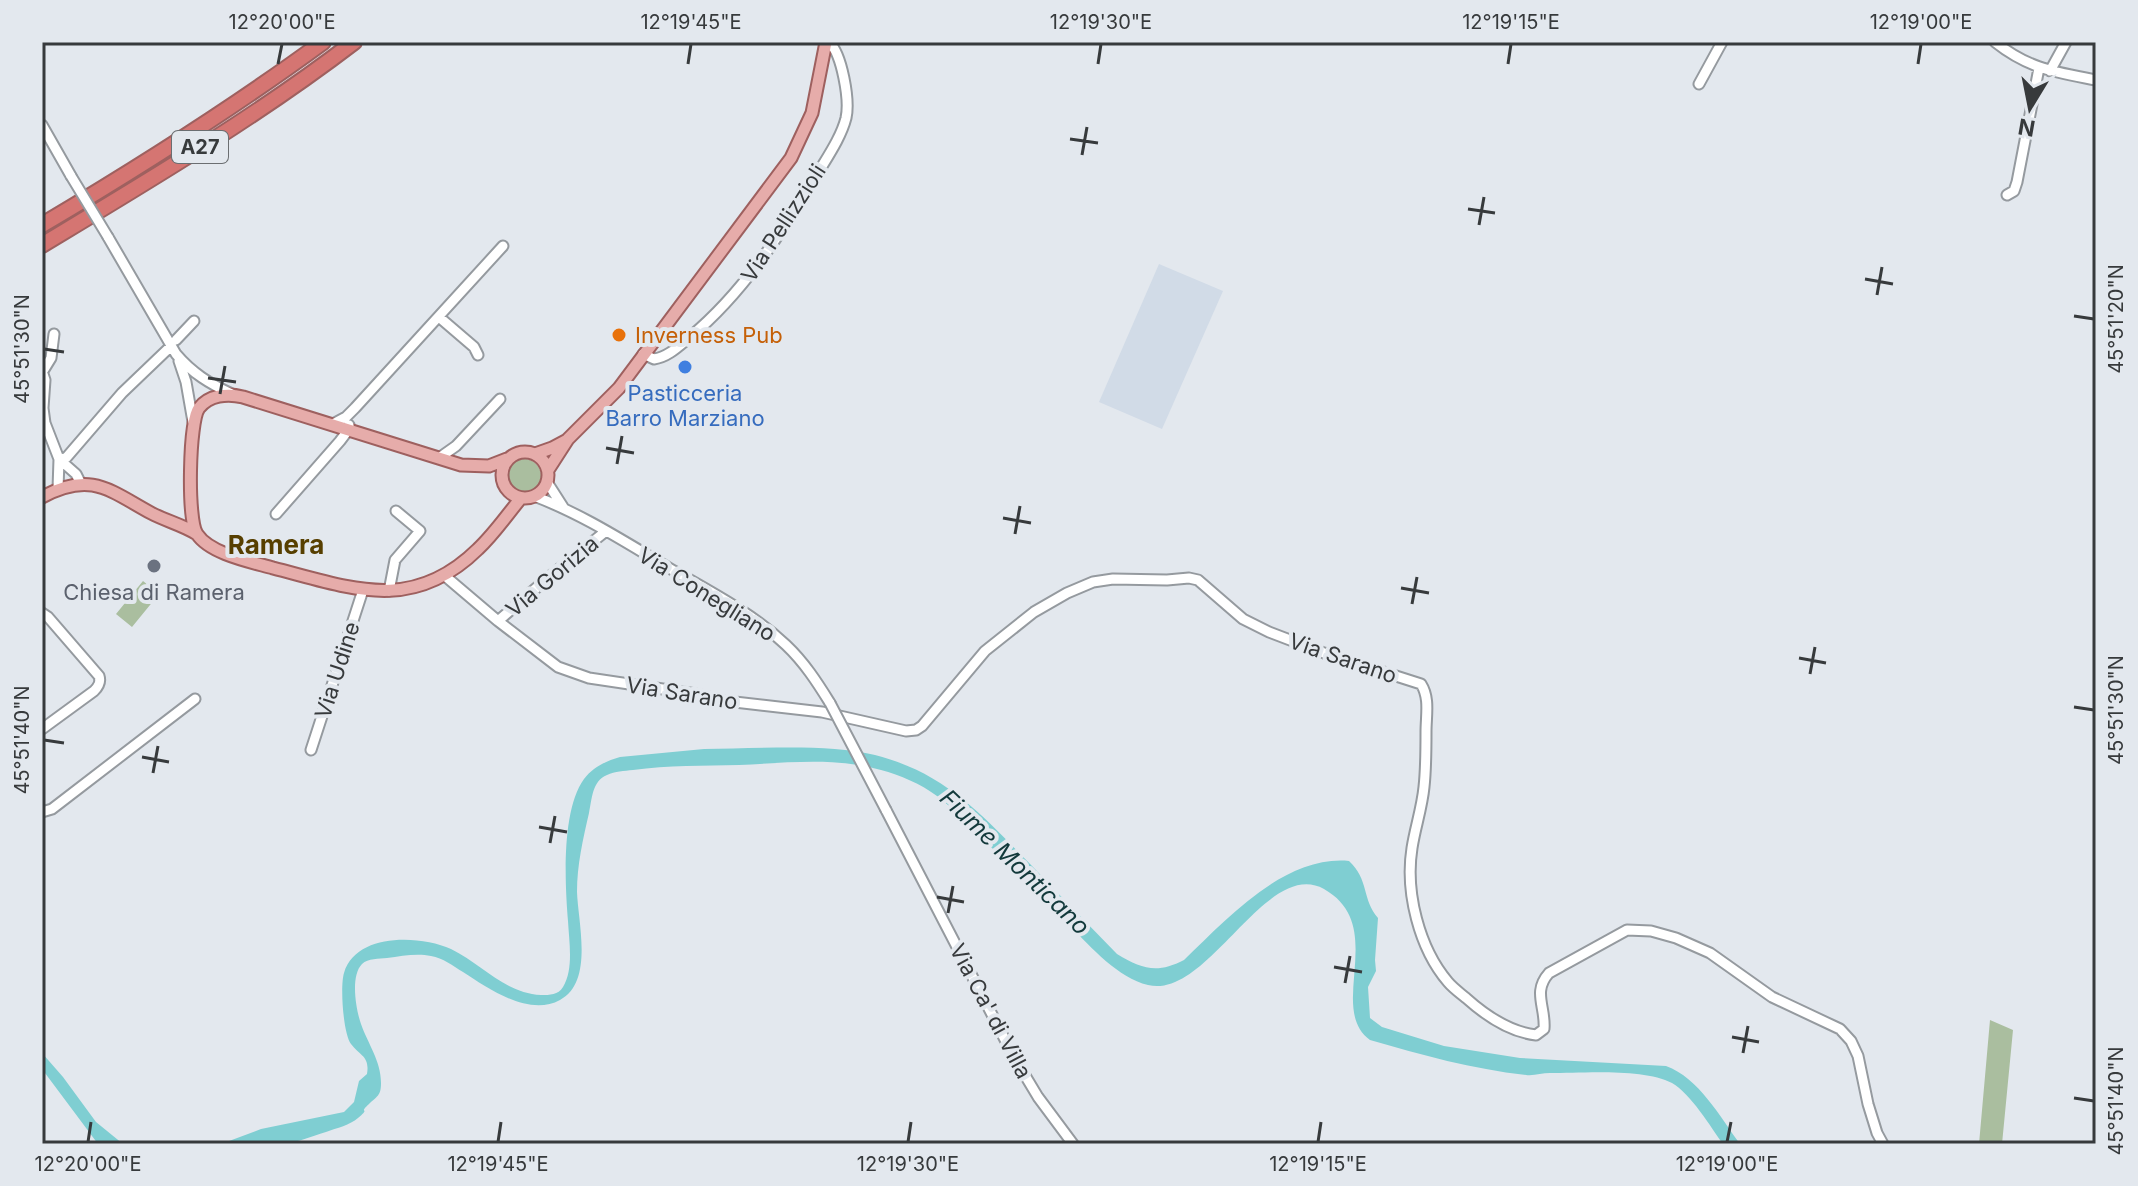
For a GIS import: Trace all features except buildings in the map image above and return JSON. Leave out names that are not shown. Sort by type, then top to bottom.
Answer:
[{"type":"highway","name":"A27","points":[[42,225],[122,178],[323,42]]},
{"type":"highway","name":"A27","points":[[42,245],[309,76],[354,42]]},
{"type":"main road","points":[[197,534],[190,505],[193,422],[200,406],[222,395],[236,395],[469,467],[507,459],[520,452],[535,454],[568,439],[613,395],[791,158],[812,113],[827,42]]},
{"type":"main road","points":[[534,496],[540,493],[568,439]]},
{"type":"main road","name":"Via Conegliano","points":[[535,454],[541,458],[547,476]]},
{"type":"main road","points":[[42,497],[58,489],[81,484],[97,486],[113,491],[240,559],[363,590],[389,591],[418,587],[445,576],[479,548],[521,498],[508,492],[502,479],[501,472],[507,459]]},
{"type":"main road","name":"Via Conegliano","points":[[521,498],[534,496]]},
{"type":"main road","points":[[162,518],[177,519],[190,505]]},
{"type":"street","name":"Via Pellizzioli","points":[[643,354],[654,359],[665,356],[711,320],[754,271],[821,167],[842,129],[847,111],[836,48],[827,42]]},
{"type":"street","points":[[1699,84],[1722,42]]},
{"type":"street","points":[[1995,42],[2039,68],[2096,80]]},
{"type":"street","points":[[2050,71],[2066,42]]},
{"type":"street","points":[[2007,195],[2014,191],[2017,182],[2039,68]]},
{"type":"street","points":[[42,125],[172,351],[186,382],[193,422]]},
{"type":"street","points":[[333,424],[355,408],[503,246]]},
{"type":"street","points":[[439,317],[474,347],[478,355]]},
{"type":"street","points":[[176,340],[194,321]]},
{"type":"street","points":[[54,334],[51,358],[42,371],[45,380],[45,423],[59,459],[58,489]]},
{"type":"street","points":[[172,351],[204,380],[236,395]]},
{"type":"street","points":[[59,459],[66,458],[122,393],[172,351]]},
{"type":"street","points":[[439,458],[456,446],[500,399]]},
{"type":"street","points":[[276,514],[349,429],[355,408]]},
{"type":"street","points":[[452,462],[456,446]]},
{"type":"street","points":[[59,459],[76,474],[81,484]]},
{"type":"street","name":"Via Conegliano","points":[[547,476],[563,507]]},
{"type":"street","name":"Via Conegliano","points":[[534,496],[563,507],[606,531],[759,623],[794,653],[830,703]]},
{"type":"street","points":[[389,591],[395,560],[420,531],[396,511]]},
{"type":"street","name":"Via Gorizia","points":[[498,621],[606,531]]},
{"type":"street","name":"Via Sarano","points":[[445,576],[558,667],[589,678],[726,701],[822,712],[906,731],[922,726],[985,651],[1034,612],[1067,593],[1093,582],[1113,579],[1198,580],[1243,619],[1269,632],[1421,684],[1427,693],[1424,788],[1410,862],[1412,896],[1428,950],[1448,982],[1472,1004],[1523,1034],[1536,1035],[1544,1029],[1541,982],[1549,973],[1627,930],[1651,931],[1676,938],[1710,953],[1772,997],[1840,1029],[1851,1041],[1858,1056],[1868,1104],[1883,1144]]},
{"type":"street","name":"Via Udine","points":[[311,750],[363,590]]},
{"type":"street","points":[[42,613],[100,680],[94,691],[42,729]]},
{"type":"street","points":[[42,812],[52,809],[195,699]]},
{"type":"street","name":"Via Ca' di Villa","points":[[830,703],[1019,1066],[1073,1144]]},
{"type":"shaded area","points":[[1159,264],[1223,291],[1162,429],[1099,402]]},
{"type":"green space","points":[[524,459],[536,464],[541,476],[536,488],[524,493],[512,488],[507,476],[512,464]]},
{"type":"green space","points":[[143,581],[159,594],[132,627],[116,614]]},
{"type":"green space","points":[[1990,1020],[2013,1030],[2002,1144],[1979,1144]]},
{"type":"water","name":"Fiume Monticano","points":[[704,749],[855,751],[900,763],[923,773],[962,798],[980,814],[1117,954],[1150,968],[1166,967],[1184,960],[1238,910],[1279,879],[1325,862],[1349,861],[1360,875],[1378,918],[1376,971],[1368,987],[1370,1018],[1382,1027],[1444,1046],[1520,1058],[1666,1066],[1689,1079],[1699,1089],[1740,1144],[1723,1144],[1686,1095],[1660,1078],[1612,1072],[1529,1075],[1506,1072],[1447,1061],[1370,1040],[1358,1026],[1353,1008],[1356,945],[1352,924],[1343,905],[1324,889],[1302,885],[1280,893],[1193,972],[1170,984],[1148,985],[1137,981],[1096,952],[967,823],[931,792],[910,780],[881,770],[846,763],[811,762],[659,767],[616,772],[602,778],[594,791],[579,862],[577,892],[582,950],[581,966],[571,991],[560,1000],[535,1005],[497,993],[435,957],[415,955],[367,961],[358,969],[355,993],[361,1024],[379,1067],[381,1083],[378,1095],[355,1120],[305,1139],[276,1145],[221,1144],[261,1129],[344,1112],[354,1102],[359,1081],[367,1074],[368,1068],[366,1060],[348,1038],[343,1009],[343,979],[351,960],[361,950],[390,941],[438,944],[462,955],[516,989],[541,995],[559,992],[570,963],[566,868],[568,828],[571,809],[584,779],[600,765],[620,757]]},
{"type":"water","points":[[42,1053],[96,1122],[123,1144],[98,1144],[42,1069]]},
{"type":"place","name":"Inverness Pub","points":[[619,335]]},
{"type":"place","name":"Pasticceria Barro Marziano","points":[[685,367]]},
{"type":"place","name":"Chiesa di Ramera","points":[[154,566]]},
{"type":"district","name":"Ramera","points":[[276,544]]}]
